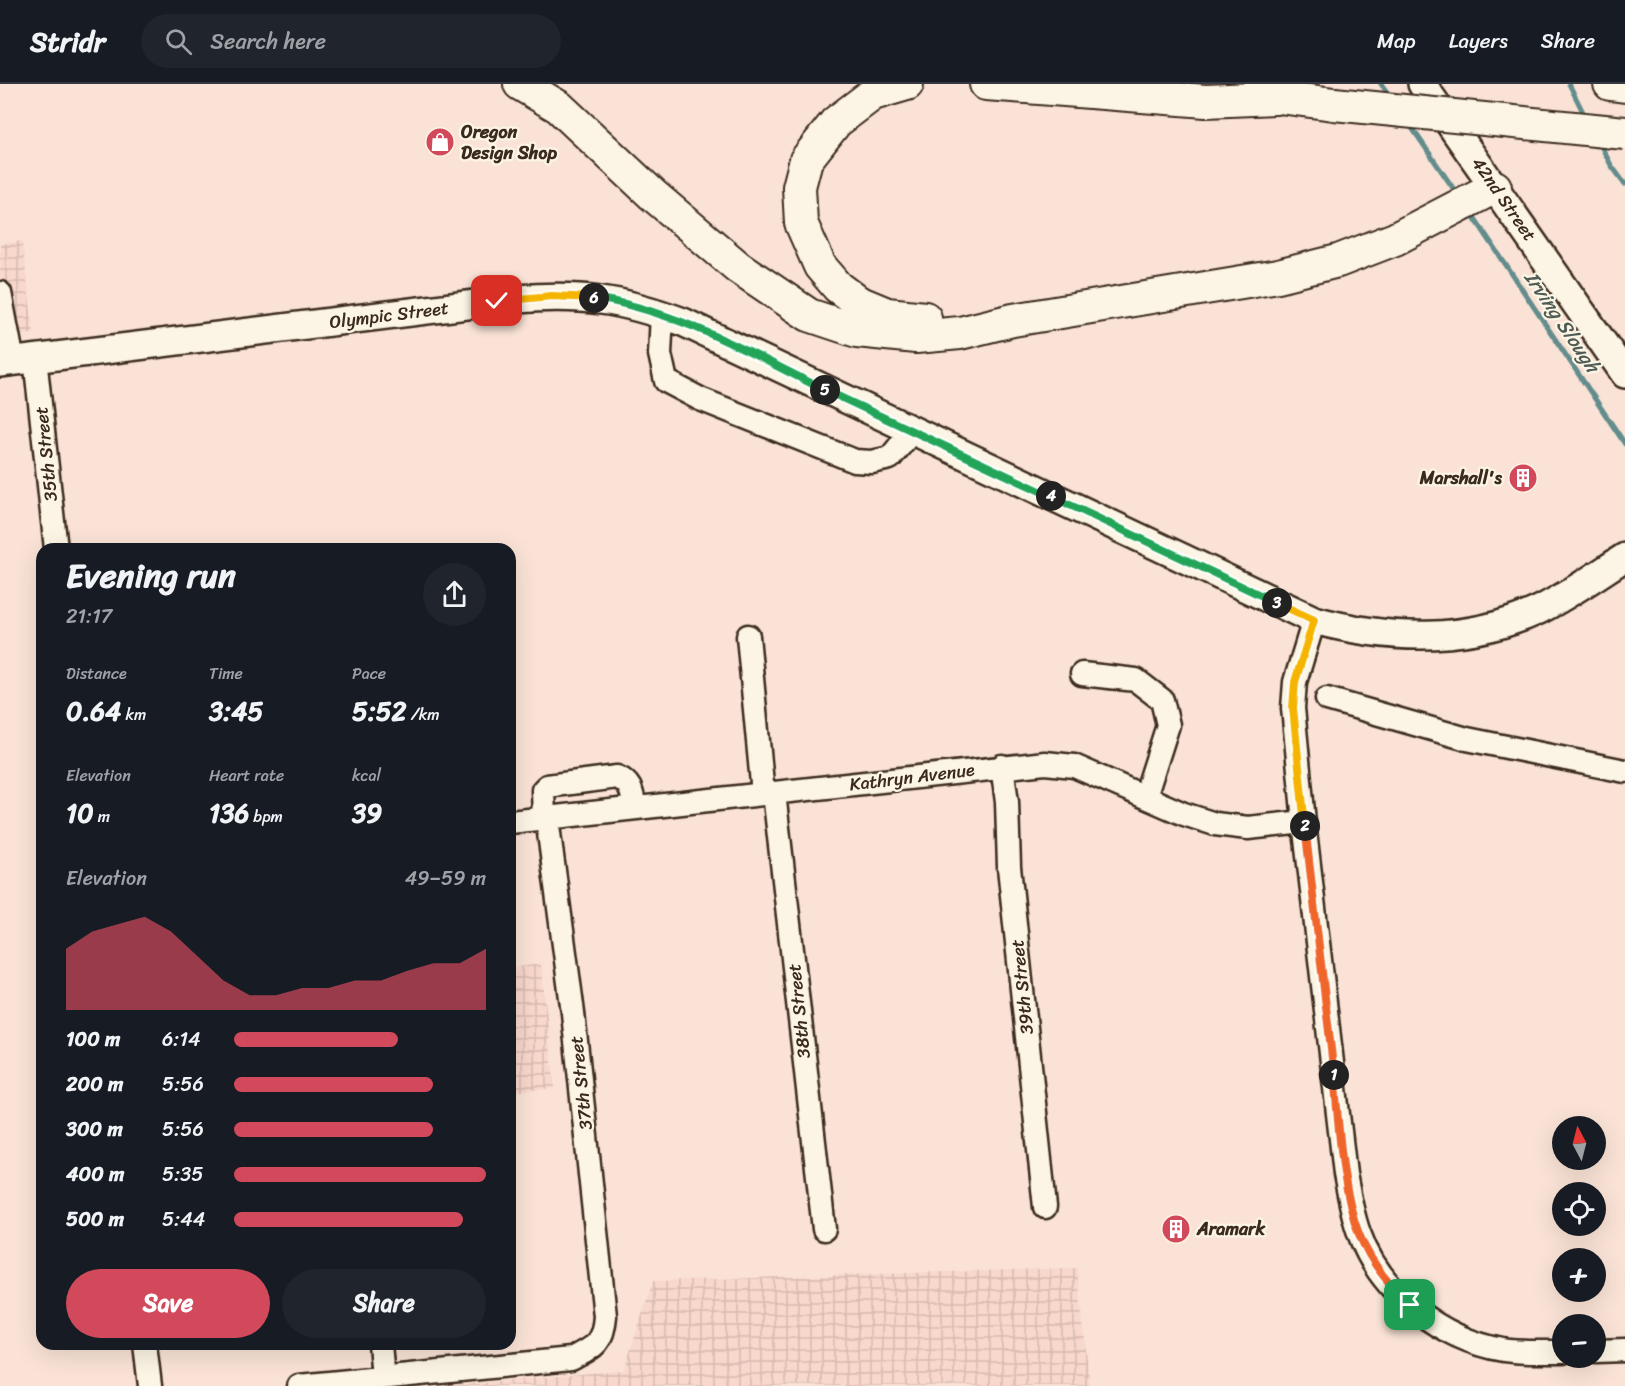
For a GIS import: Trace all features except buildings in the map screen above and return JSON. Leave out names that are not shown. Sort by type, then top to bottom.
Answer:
[{"type":"highway","points":[[520,84],[559,107],[653,195],[738,267],[809,315],[857,331],[916,338],[960,333],[1012,320],[1278,276],[1338,261],[1395,239],[1495,187]]},
{"type":"highway","points":[[907,84],[873,94],[837,122],[806,160],[799,187],[801,223],[820,266],[838,287],[858,302],[887,314],[925,318],[1012,320]]},
{"type":"highway","points":[[986,84],[1206,101],[1276,98]]},
{"type":"highway","points":[[1205,84],[1276,98],[1625,133]]},
{"type":"highway","points":[[1610,84],[1625,86]]},
{"type":"main road","name":"42nd Street","points":[[1422,84],[1625,374]]},
{"type":"main road","name":"Olympic Street","points":[[16,361],[516,299],[552,296],[586,297],[622,302],[662,314],[1314,620],[1371,633],[1407,636],[1439,636],[1472,630],[1505,622],[1537,610],[1564,596],[1625,557]]},
{"type":"street","name":"35th Street","points":[[0,293],[55,543]]},
{"type":"street","points":[[662,314],[660,354],[666,381],[700,399],[855,461],[872,462],[890,459],[912,430]]},
{"type":"street","points":[[1314,620],[1295,682],[1293,708],[1304,822],[1350,1202],[1359,1234],[1373,1261],[1394,1289],[1410,1305],[1437,1325],[1465,1339],[1503,1350],[1552,1352]]},
{"type":"street","name":"38th Street","points":[[748,636],[824,1229]]},
{"type":"street","points":[[1082,674],[1136,680],[1162,700],[1168,724],[1144,797]]},
{"type":"street","points":[[1327,699],[1467,739],[1625,771]]},
{"type":"street","name":"Kathryn Avenue","points":[[516,821],[1045,763],[1074,766],[1184,814],[1215,825],[1248,828],[1304,822]]},
{"type":"street","name":"39th Street","points":[[1002,766],[1009,867],[1045,1207]]},
{"type":"street","name":"37th Street","points":[[383,1377],[571,1359],[595,1347],[604,1333],[605,1316],[573,1013],[543,790],[548,786],[617,777],[626,781],[632,789],[635,808]]},
{"type":"street","points":[[146,1350],[150,1386]]},
{"type":"street","points":[[299,1386],[383,1377],[381,1350]]},
{"type":"street","points":[[1606,1351],[1625,1350]]},
{"type":"shaded area","points":[[22,241],[34,334],[0,338],[0,244]]},
{"type":"shaded area","points":[[541,964],[555,1088],[516,1091],[516,967]]},
{"type":"shaded area","points":[[1077,1268],[1090,1386],[448,1386],[624,1370],[653,1281]]},
{"type":"waterway","name":"Irving Slough","points":[[1381,84],[1391,97]]},
{"type":"waterway","points":[[1569,84],[1586,118]]},
{"type":"waterway","name":"Irving Slough","points":[[1408,122],[1453,188]]},
{"type":"waterway","points":[[1599,142],[1611,165],[1625,184]]},
{"type":"waterway","name":"Irving Slough","points":[[1474,217],[1625,444]]},
{"type":"place","name":"Oregon Design Shop","points":[[440,142]]},
{"type":"place","name":"Marshall's","points":[[1523,478]]},
{"type":"place","name":"Aramark","points":[[1176,1229]]},
{"type":"route","points":[[497,301],[552,296],[586,297],[622,302],[683,322],[1314,620],[1295,682],[1293,708],[1345,1174],[1359,1234],[1373,1261],[1394,1289],[1410,1305]]}]
